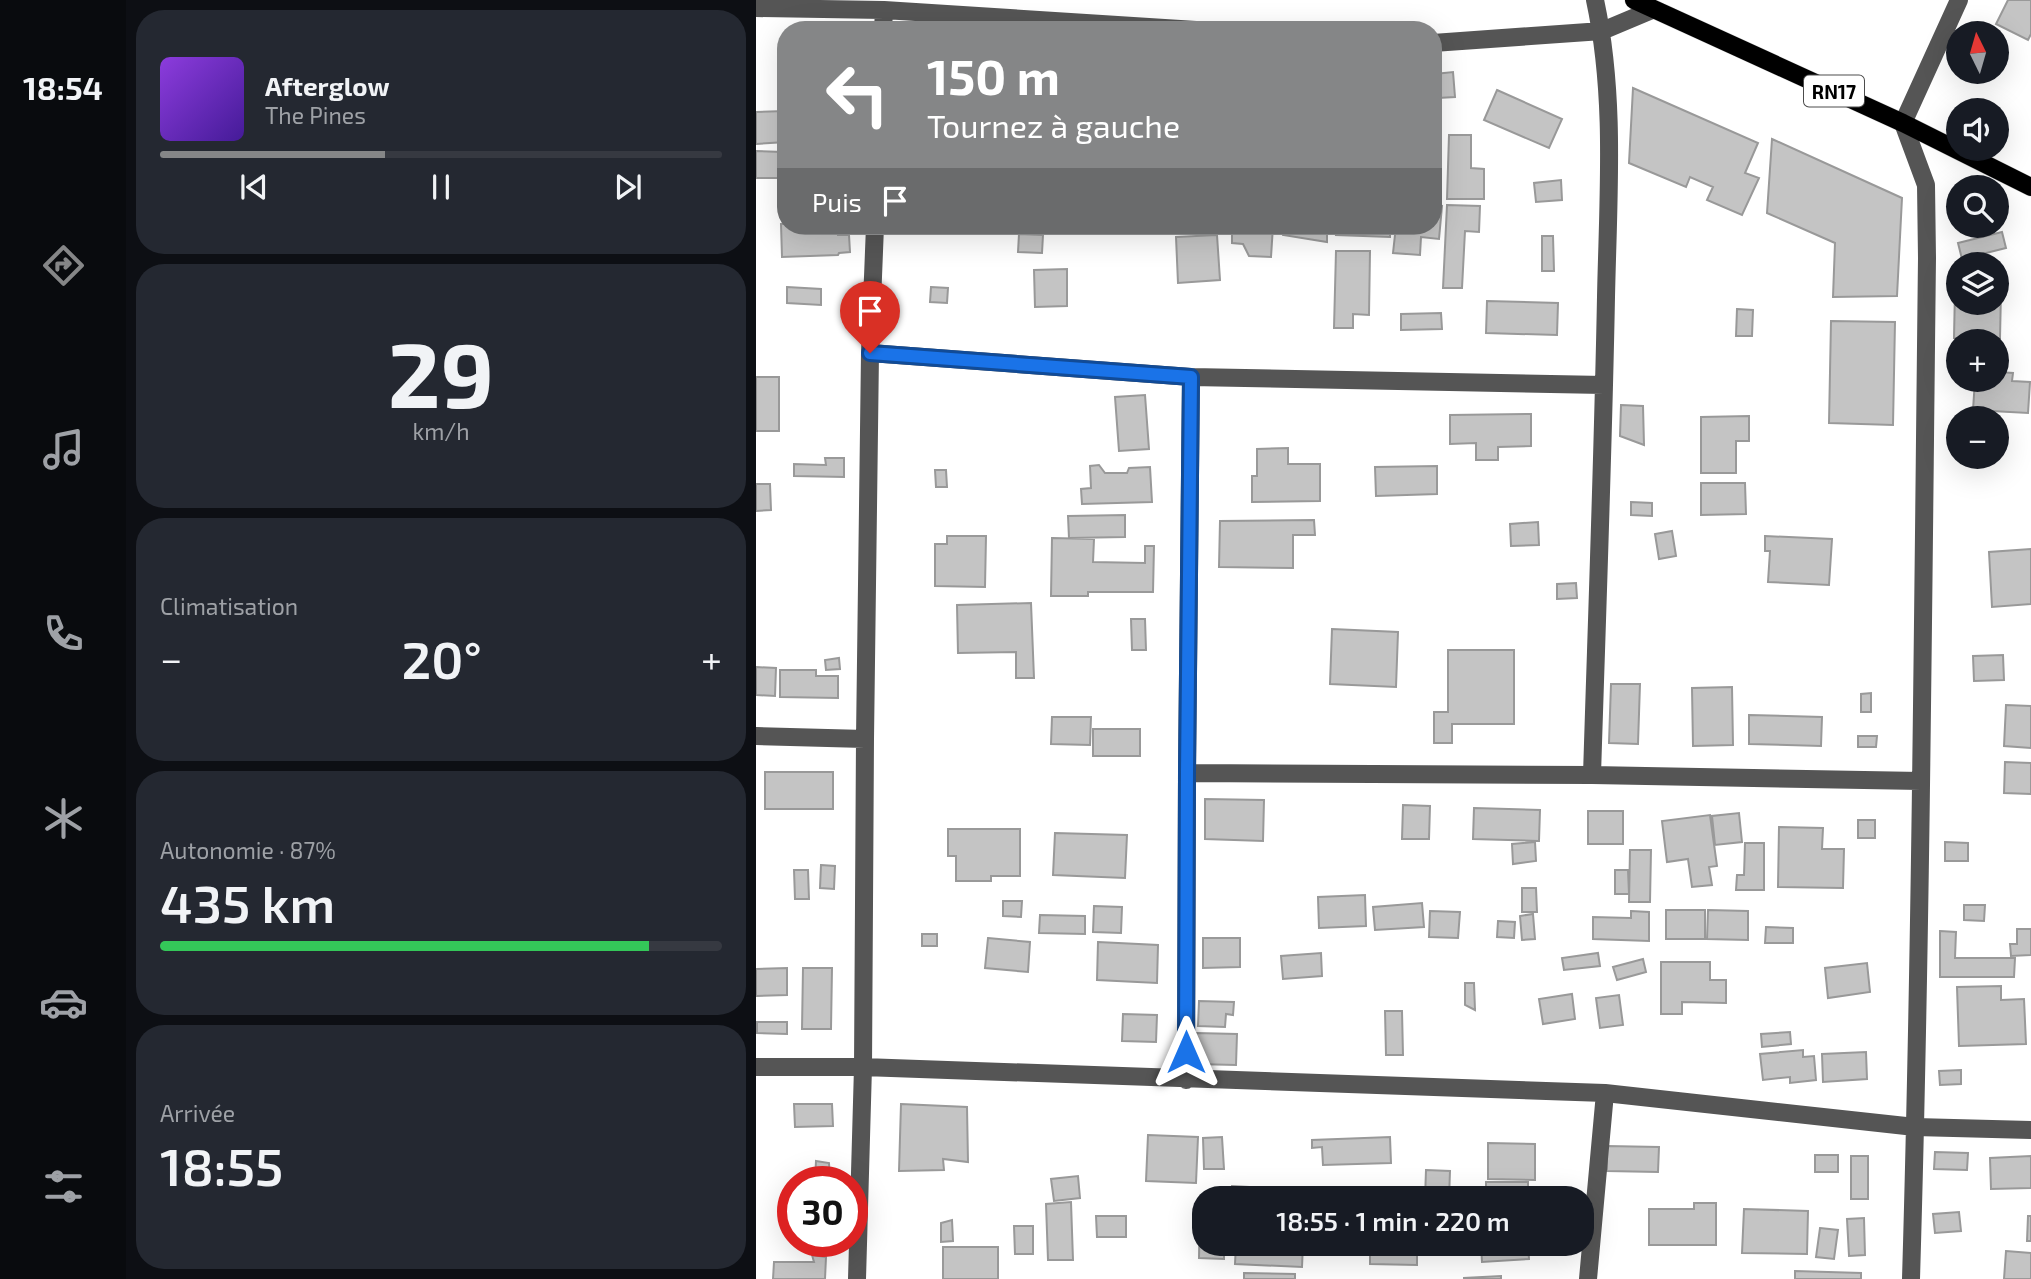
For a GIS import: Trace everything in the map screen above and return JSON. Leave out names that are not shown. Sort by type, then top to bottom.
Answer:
[{"type":"main road","name":"RN17","points":[[1634,0],[1903,123],[2031,187]]},
{"type":"street","points":[[1592,775],[1609,119],[1602,31],[1595,0]]},
{"type":"street","points":[[1911,1279],[1921,780],[1926,185],[1903,123],[1959,0]]},
{"type":"street","points":[[756,8],[884,10],[1056,21]]},
{"type":"street","points":[[1442,42],[1602,31],[1652,9]]},
{"type":"street","points":[[883,21],[884,10]]},
{"type":"street","points":[[856,1279],[863,1067],[870,353],[875,235]]},
{"type":"street","points":[[870,353],[1191,377],[1604,384]]},
{"type":"street","points":[[1186,1080],[1191,377]]},
{"type":"street","points":[[756,736],[865,739]]},
{"type":"street","points":[[1187,772],[1921,780]]},
{"type":"street","points":[[756,1067],[863,1067],[1605,1093],[1916,1127],[2031,1130]]},
{"type":"street","points":[[1588,1279],[1605,1093]]},
{"type":"building","points":[[2008,0],[2031,0],[2031,34],[2028,40],[2009,30],[2009,21],[1998,21]]},
{"type":"building","points":[[1453,72],[1455,97],[1442,98],[1442,73]]},
{"type":"building","points":[[1633,88],[1758,143],[1745,173],[1759,178],[1742,215],[1707,200],[1713,187],[1690,177],[1686,187],[1629,163]]},
{"type":"building","points":[[1497,90],[1562,119],[1549,148],[1484,120]]},
{"type":"building","points":[[777,111],[777,143],[756,144],[756,112]]},
{"type":"building","points":[[1449,135],[1471,135],[1471,168],[1484,169],[1484,199],[1447,199]]},
{"type":"building","points":[[1772,139],[1902,198],[1897,296],[1833,297],[1835,243],[1767,213]]},
{"type":"building","points":[[756,151],[777,152],[777,178],[756,178]]},
{"type":"building","points":[[1561,180],[1562,200],[1536,202],[1534,183]]},
{"type":"building","points":[[1447,205],[1480,206],[1479,232],[1465,231],[1462,288],[1443,288]]},
{"type":"building","points":[[781,235],[849,235],[850,252],[838,255],[782,257]]},
{"type":"building","points":[[1019,235],[1043,235],[1042,253],[1018,252]]},
{"type":"building","points":[[1217,235],[1220,280],[1178,283],[1176,237]]},
{"type":"building","points":[[1232,235],[1272,235],[1271,257],[1249,256],[1243,244],[1232,243]]},
{"type":"building","points":[[1283,235],[1327,235],[1327,242]]},
{"type":"building","points":[[1336,235],[1390,235],[1390,237]]},
{"type":"building","points":[[1395,235],[1439,235],[1439,239],[1421,237],[1420,255],[1393,253]]},
{"type":"building","points":[[1542,236],[1553,236],[1554,271],[1542,271]]},
{"type":"building","points":[[1978,238],[2004,238],[2006,248],[1990,252],[1960,252],[1958,243]]},
{"type":"building","points":[[1336,251],[1370,251],[1369,315],[1353,314],[1353,328],[1334,328]]},
{"type":"building","points":[[1067,269],[1067,306],[1035,307],[1034,270]]},
{"type":"building","points":[[787,287],[821,289],[821,305],[787,303]]},
{"type":"building","points":[[931,287],[948,288],[947,303],[930,302]]},
{"type":"building","points":[[1487,301],[1558,303],[1557,335],[1486,333]]},
{"type":"building","points":[[1737,309],[1753,310],[1752,336],[1736,336]]},
{"type":"building","points":[[1441,313],[1442,329],[1401,330],[1401,314]]},
{"type":"building","points":[[1954,315],[2000,315],[2000,329],[1954,329]]},
{"type":"building","points":[[1831,321],[1895,322],[1893,425],[1829,423]]},
{"type":"building","points":[[2009,373],[2013,373],[2012,381],[2030,382],[2028,413],[2009,412],[2009,406],[1973,406],[1974,392],[2009,392]]},
{"type":"building","points":[[756,377],[779,377],[779,431],[756,431]]},
{"type":"building","points":[[1145,395],[1149,449],[1119,451],[1115,397]]},
{"type":"building","points":[[1621,405],[1643,406],[1644,445],[1620,436]]},
{"type":"building","points":[[1531,414],[1531,446],[1498,447],[1498,460],[1476,460],[1476,443],[1450,444],[1450,415]]},
{"type":"building","points":[[1749,416],[1749,441],[1736,441],[1736,473],[1701,473],[1701,417]]},
{"type":"building","points":[[1288,448],[1288,464],[1320,464],[1320,501],[1252,502],[1252,476],[1257,476],[1257,449]]},
{"type":"building","points":[[825,458],[844,458],[844,477],[794,476],[794,464],[826,465]]},
{"type":"building","points":[[1099,465],[1105,473],[1127,473],[1129,468],[1150,467],[1152,502],[1082,504],[1081,489],[1091,488],[1090,466]]},
{"type":"building","points":[[1437,466],[1437,494],[1376,496],[1375,467]]},
{"type":"building","points":[[935,470],[946,470],[947,487],[936,487]]},
{"type":"building","points":[[1701,483],[1745,483],[1746,514],[1701,515]]},
{"type":"building","points":[[756,484],[770,484],[771,510],[756,511]]},
{"type":"building","points":[[1631,502],[1652,503],[1652,516],[1631,515]]},
{"type":"building","points":[[1125,515],[1125,537],[1069,538],[1068,516]]},
{"type":"building","points":[[1314,520],[1315,535],[1293,535],[1293,568],[1219,567],[1220,521]]},
{"type":"building","points":[[1538,522],[1539,545],[1511,546],[1510,524]]},
{"type":"building","points":[[1672,531],[1676,556],[1659,559],[1655,534]]},
{"type":"building","points":[[947,536],[986,536],[985,587],[935,586],[935,544],[947,544]]},
{"type":"building","points":[[1765,536],[1832,539],[1829,585],[1768,582],[1770,551],[1765,551]]},
{"type":"building","points":[[1052,538],[1094,539],[1093,562],[1145,563],[1145,546],[1154,546],[1153,592],[1088,592],[1088,596],[1051,596]]},
{"type":"building","points":[[2031,549],[2031,604],[1992,607],[1989,552]]},
{"type":"building","points":[[1576,583],[1577,598],[1557,599],[1557,584]]},
{"type":"building","points":[[1031,603],[1034,678],[1016,678],[1016,652],[958,653],[957,605]]},
{"type":"building","points":[[1131,619],[1145,619],[1146,650],[1132,650]]},
{"type":"building","points":[[1332,629],[1398,632],[1396,687],[1330,684]]},
{"type":"building","points":[[1448,650],[1514,650],[1514,724],[1452,724],[1452,743],[1434,743],[1434,712],[1448,712]]},
{"type":"building","points":[[2003,655],[2004,680],[1974,681],[1973,656]]},
{"type":"building","points":[[839,658],[840,669],[826,670],[825,660]]},
{"type":"building","points":[[756,667],[776,668],[775,696],[756,695]]},
{"type":"building","points":[[780,670],[816,670],[816,676],[838,676],[838,698],[780,697]]},
{"type":"building","points":[[1611,684],[1640,684],[1638,744],[1609,743]]},
{"type":"building","points":[[1732,687],[1733,745],[1693,746],[1692,688]]},
{"type":"building","points":[[1871,693],[1871,712],[1861,712],[1861,694]]},
{"type":"building","points":[[2006,705],[2031,706],[2031,748],[2004,746]]},
{"type":"building","points":[[1749,715],[1822,717],[1821,746],[1749,744]]},
{"type":"building","points":[[1052,717],[1091,717],[1090,745],[1051,744]]},
{"type":"building","points":[[1093,729],[1140,729],[1140,756],[1093,756]]},
{"type":"building","points":[[1858,736],[1877,736],[1876,747],[1858,747]]},
{"type":"building","points":[[2005,762],[2031,763],[2031,794],[2004,793]]},
{"type":"building","points":[[765,772],[833,772],[833,809],[765,809]]},
{"type":"building","points":[[1205,799],[1264,800],[1263,841],[1205,839]]},
{"type":"building","points":[[1403,805],[1430,806],[1429,839],[1402,839]]},
{"type":"building","points":[[1474,808],[1540,810],[1539,841],[1473,839]]},
{"type":"building","points":[[1588,811],[1623,811],[1623,844],[1588,844]]},
{"type":"building","points":[[1739,813],[1742,842],[1715,845],[1712,816]]},
{"type":"building","points":[[1710,815],[1717,866],[1709,867],[1712,885],[1692,887],[1688,859],[1667,862],[1662,821]]},
{"type":"building","points":[[1858,820],[1875,820],[1875,838],[1858,838]]},
{"type":"building","points":[[1779,827],[1823,828],[1822,849],[1844,849],[1843,888],[1778,887]]},
{"type":"building","points":[[948,829],[1020,829],[1020,876],[991,876],[991,881],[956,881],[956,856],[948,856]]},
{"type":"building","points":[[1055,833],[1127,835],[1125,878],[1053,875]]},
{"type":"building","points":[[1535,842],[1536,861],[1513,864],[1512,844]]},
{"type":"building","points":[[1945,842],[1968,843],[1968,861],[1945,861]]},
{"type":"building","points":[[1745,843],[1764,843],[1764,890],[1736,890],[1737,875],[1744,875]]},
{"type":"building","points":[[1630,850],[1651,850],[1650,902],[1629,902]]},
{"type":"building","points":[[821,865],[835,866],[834,889],[820,888]]},
{"type":"building","points":[[794,870],[808,870],[809,899],[795,899]]},
{"type":"building","points":[[1615,870],[1628,870],[1629,894],[1615,894]]},
{"type":"building","points":[[1522,888],[1536,888],[1537,912],[1522,912]]},
{"type":"building","points":[[1365,895],[1366,926],[1319,928],[1318,897]]},
{"type":"building","points":[[1003,901],[1022,901],[1021,917],[1003,916]]},
{"type":"building","points":[[1422,903],[1424,927],[1375,930],[1373,907]]},
{"type":"building","points":[[1964,905],[1985,905],[1984,921],[1964,920]]},
{"type":"building","points":[[1094,906],[1122,907],[1121,933],[1093,932]]},
{"type":"building","points":[[1666,910],[1705,910],[1705,939],[1666,939]]},
{"type":"building","points":[[1708,910],[1748,911],[1748,940],[1707,939]]},
{"type":"building","points":[[1430,911],[1460,912],[1458,938],[1429,937]]},
{"type":"building","points":[[1631,911],[1649,912],[1649,941],[1593,939],[1593,917],[1631,918]]},
{"type":"building","points":[[1533,914],[1535,939],[1522,940],[1520,916]]},
{"type":"building","points":[[1040,915],[1085,916],[1085,934],[1039,933]]},
{"type":"building","points":[[1498,921],[1515,922],[1514,938],[1497,937]]},
{"type":"building","points":[[1766,927],[1793,928],[1793,943],[1765,943]]},
{"type":"building","points":[[2017,929],[2031,929],[2031,955],[2011,956],[2010,944],[2017,944]]},
{"type":"building","points":[[1940,931],[1956,932],[1955,958],[2015,958],[2014,977],[1940,977]]},
{"type":"building","points":[[922,934],[937,934],[937,946],[922,946]]},
{"type":"building","points":[[988,938],[1030,942],[1028,972],[985,968]]},
{"type":"building","points":[[1203,938],[1240,938],[1240,967],[1203,968]]},
{"type":"building","points":[[1098,942],[1158,945],[1157,983],[1097,980]]},
{"type":"building","points":[[1321,953],[1322,976],[1283,979],[1281,956]]},
{"type":"building","points":[[1598,953],[1600,966],[1564,970],[1562,958]]},
{"type":"building","points":[[1643,959],[1646,972],[1617,980],[1613,967]]},
{"type":"building","points":[[1661,962],[1710,962],[1710,980],[1726,980],[1726,1003],[1682,1002],[1682,1014],[1661,1014]]},
{"type":"building","points":[[1867,963],[1870,992],[1828,998],[1825,968]]},
{"type":"building","points":[[787,968],[787,995],[756,996],[756,969]]},
{"type":"building","points":[[803,968],[832,968],[831,1029],[802,1029]]},
{"type":"building","points":[[1465,983],[1474,983],[1475,1010],[1465,1005]]},
{"type":"building","points":[[2001,986],[2001,1000],[2024,999],[2026,1044],[1959,1046],[1957,987]]},
{"type":"building","points":[[1572,994],[1575,1019],[1543,1024],[1539,999]]},
{"type":"building","points":[[1619,995],[1623,1025],[1600,1028],[1596,998]]},
{"type":"building","points":[[1199,1001],[1234,1002],[1233,1015],[1226,1014],[1225,1027],[1198,1026]]},
{"type":"building","points":[[1385,1011],[1402,1011],[1403,1055],[1386,1055]]},
{"type":"building","points":[[1123,1014],[1157,1015],[1156,1042],[1122,1041]]},
{"type":"building","points":[[757,1022],[787,1022],[787,1034],[757,1033]]},
{"type":"building","points":[[1790,1032],[1791,1044],[1762,1047],[1761,1034]]},
{"type":"building","points":[[1196,1033],[1237,1034],[1236,1065],[1195,1064]]},
{"type":"building","points":[[1803,1050],[1803,1057],[1814,1056],[1816,1080],[1790,1083],[1790,1077],[1763,1080],[1760,1054]]},
{"type":"building","points":[[1866,1052],[1867,1079],[1823,1082],[1822,1054]]},
{"type":"building","points":[[1961,1070],[1961,1084],[1940,1085],[1939,1071]]},
{"type":"building","points":[[794,1104],[832,1104],[833,1126],[795,1127]]},
{"type":"building","points":[[901,1104],[967,1107],[968,1162],[943,1159],[944,1170],[899,1171]]},
{"type":"building","points":[[1148,1135],[1198,1137],[1196,1183],[1146,1181]]},
{"type":"building","points":[[1222,1137],[1224,1169],[1204,1169],[1203,1138]]},
{"type":"building","points":[[1390,1137],[1391,1163],[1323,1165],[1322,1147],[1312,1148],[1312,1140]]},
{"type":"building","points":[[1488,1143],[1535,1144],[1535,1180],[1488,1179]]},
{"type":"building","points":[[1607,1146],[1659,1147],[1658,1172],[1607,1171]]},
{"type":"building","points":[[1935,1152],[1968,1153],[1967,1170],[1934,1169]]},
{"type":"building","points":[[1815,1155],[1838,1155],[1838,1172],[1815,1172]]},
{"type":"building","points":[[1851,1156],[1868,1156],[1868,1199],[1851,1199]]},
{"type":"building","points":[[2031,1156],[2031,1188],[1991,1189],[1990,1158]]},
{"type":"building","points":[[816,1161],[829,1163],[829,1166],[816,1166]]},
{"type":"building","points":[[1426,1170],[1450,1171],[1449,1186],[1425,1186]]},
{"type":"building","points":[[1078,1176],[1080,1198],[1054,1201],[1051,1179]]},
{"type":"building","points":[[1486,1182],[1528,1182],[1528,1186],[1486,1186]]},
{"type":"building","points":[[1071,1202],[1073,1260],[1048,1260],[1046,1204]]},
{"type":"building","points":[[1694,1203],[1716,1203],[1716,1245],[1649,1245],[1649,1209],[1694,1209]]},
{"type":"building","points":[[1744,1209],[1808,1211],[1807,1254],[1742,1253]]},
{"type":"building","points":[[1959,1212],[1961,1231],[1935,1233],[1933,1214]]},
{"type":"building","points":[[1096,1216],[1126,1216],[1126,1237],[1097,1237]]},
{"type":"building","points":[[2028,1216],[2031,1216],[2031,1241],[2027,1241]]},
{"type":"building","points":[[1864,1218],[1865,1255],[1849,1256],[1847,1219]]},
{"type":"building","points":[[952,1220],[953,1241],[941,1242],[941,1223]]},
{"type":"building","points":[[1014,1226],[1033,1226],[1033,1254],[1015,1254]]},
{"type":"building","points":[[1820,1228],[1838,1230],[1834,1259],[1816,1257]]},
{"type":"building","points":[[943,1247],[998,1247],[998,1279],[943,1279]]},
{"type":"building","points":[[2006,1251],[2031,1253],[2031,1279],[2004,1279]]},
{"type":"building","points":[[1199,1256],[1224,1256],[1224,1259]]},
{"type":"building","points":[[1235,1256],[1302,1256],[1302,1267],[1235,1264]]},
{"type":"building","points":[[1370,1256],[1417,1256],[1417,1265],[1370,1264]]},
{"type":"building","points":[[1482,1256],[1529,1256],[1529,1259],[1482,1262]]},
{"type":"building","points":[[813,1257],[826,1257],[825,1279],[773,1279],[774,1262],[814,1262]]},
{"type":"building","points":[[1795,1271],[1861,1273],[1861,1279],[1795,1279]]},
{"type":"building","points":[[1244,1273],[1295,1274],[1295,1279],[1244,1279]]},
{"type":"building","points":[[1501,1276],[1501,1279],[1464,1279],[1464,1278]]},
{"type":"route","points":[[870,353],[1191,377],[1186,1052]]}]
